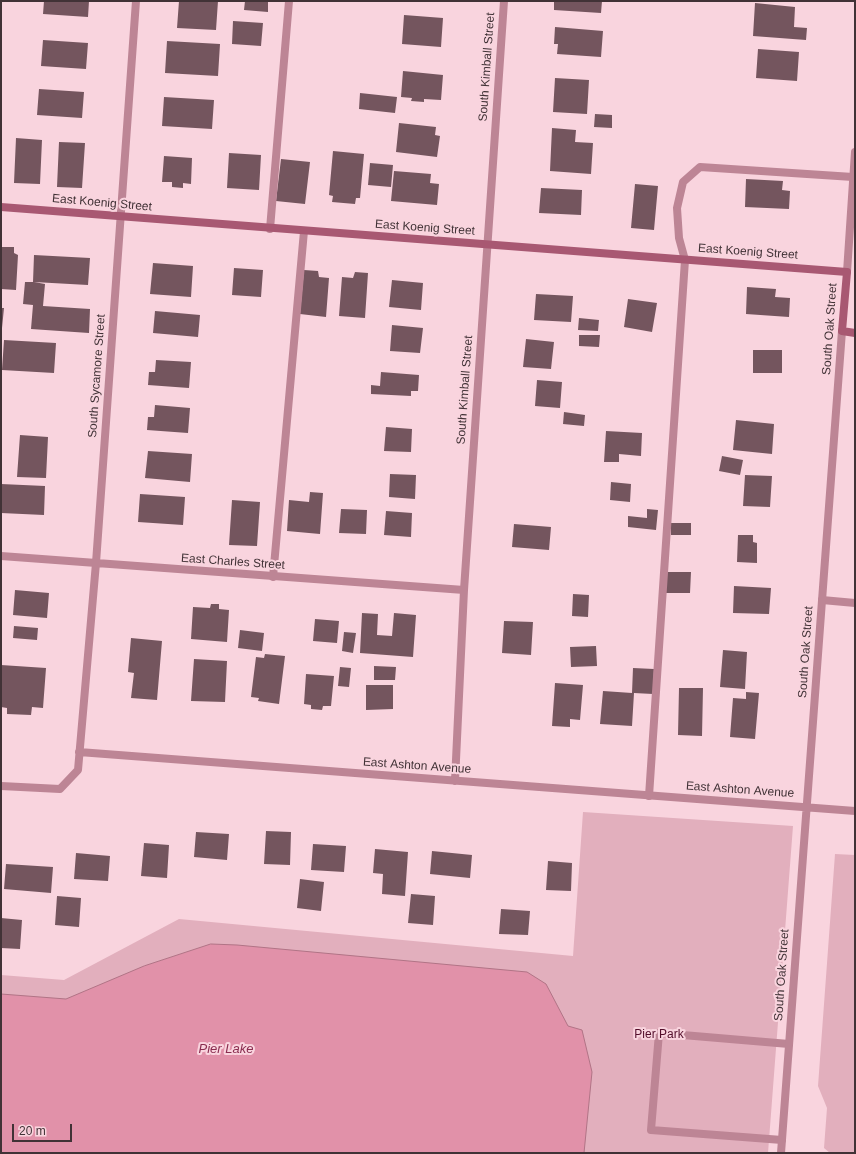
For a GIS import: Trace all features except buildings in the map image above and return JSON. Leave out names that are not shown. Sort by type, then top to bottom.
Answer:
[{"type":"street","name":"South Sycamore Street","points":[[79,752],[96,563],[136,1]]},
{"type":"street","points":[[270,229],[289,1]]},
{"type":"street","name":"South Kimball Street","points":[[455,781],[464,590],[486,245],[504,1]]},
{"type":"street","name":"South Oak Street","points":[[781,1153],[855,152]]},
{"type":"street","points":[[649,796],[685,260],[679,238],[677,208],[683,182],[700,167],[853,177]]},
{"type":"street","name":"East Koenig Street","points":[[1,207],[270,229],[847,272]]},
{"type":"street","points":[[273,577],[304,231]]},
{"type":"street","points":[[842,332],[855,333]]},
{"type":"street","name":"East Charles Street","points":[[1,556],[464,590]]},
{"type":"street","points":[[822,600],[855,603]]},
{"type":"street","points":[[1,786],[60,789],[78,770],[79,752]]},
{"type":"street","name":"East Ashton Avenue","points":[[79,752],[855,811]]},
{"type":"street","points":[[782,1140],[651,1130],[659,1033],[789,1044]]},
{"type":"green space","name":"Pier Park","points":[[583,812],[793,826],[768,1153],[1,1153],[1,975],[64,980],[179,919],[573,956]]},
{"type":"green space","points":[[835,854],[855,855],[855,1153],[830,1153],[824,1148],[827,1108],[818,1086]]},
{"type":"water","name":"Pier Lake","points":[[211,944],[237,945],[527,972],[546,984],[568,1026],[582,1030],[592,1072],[584,1153],[1,1153],[1,994],[66,999],[144,966]]}]
